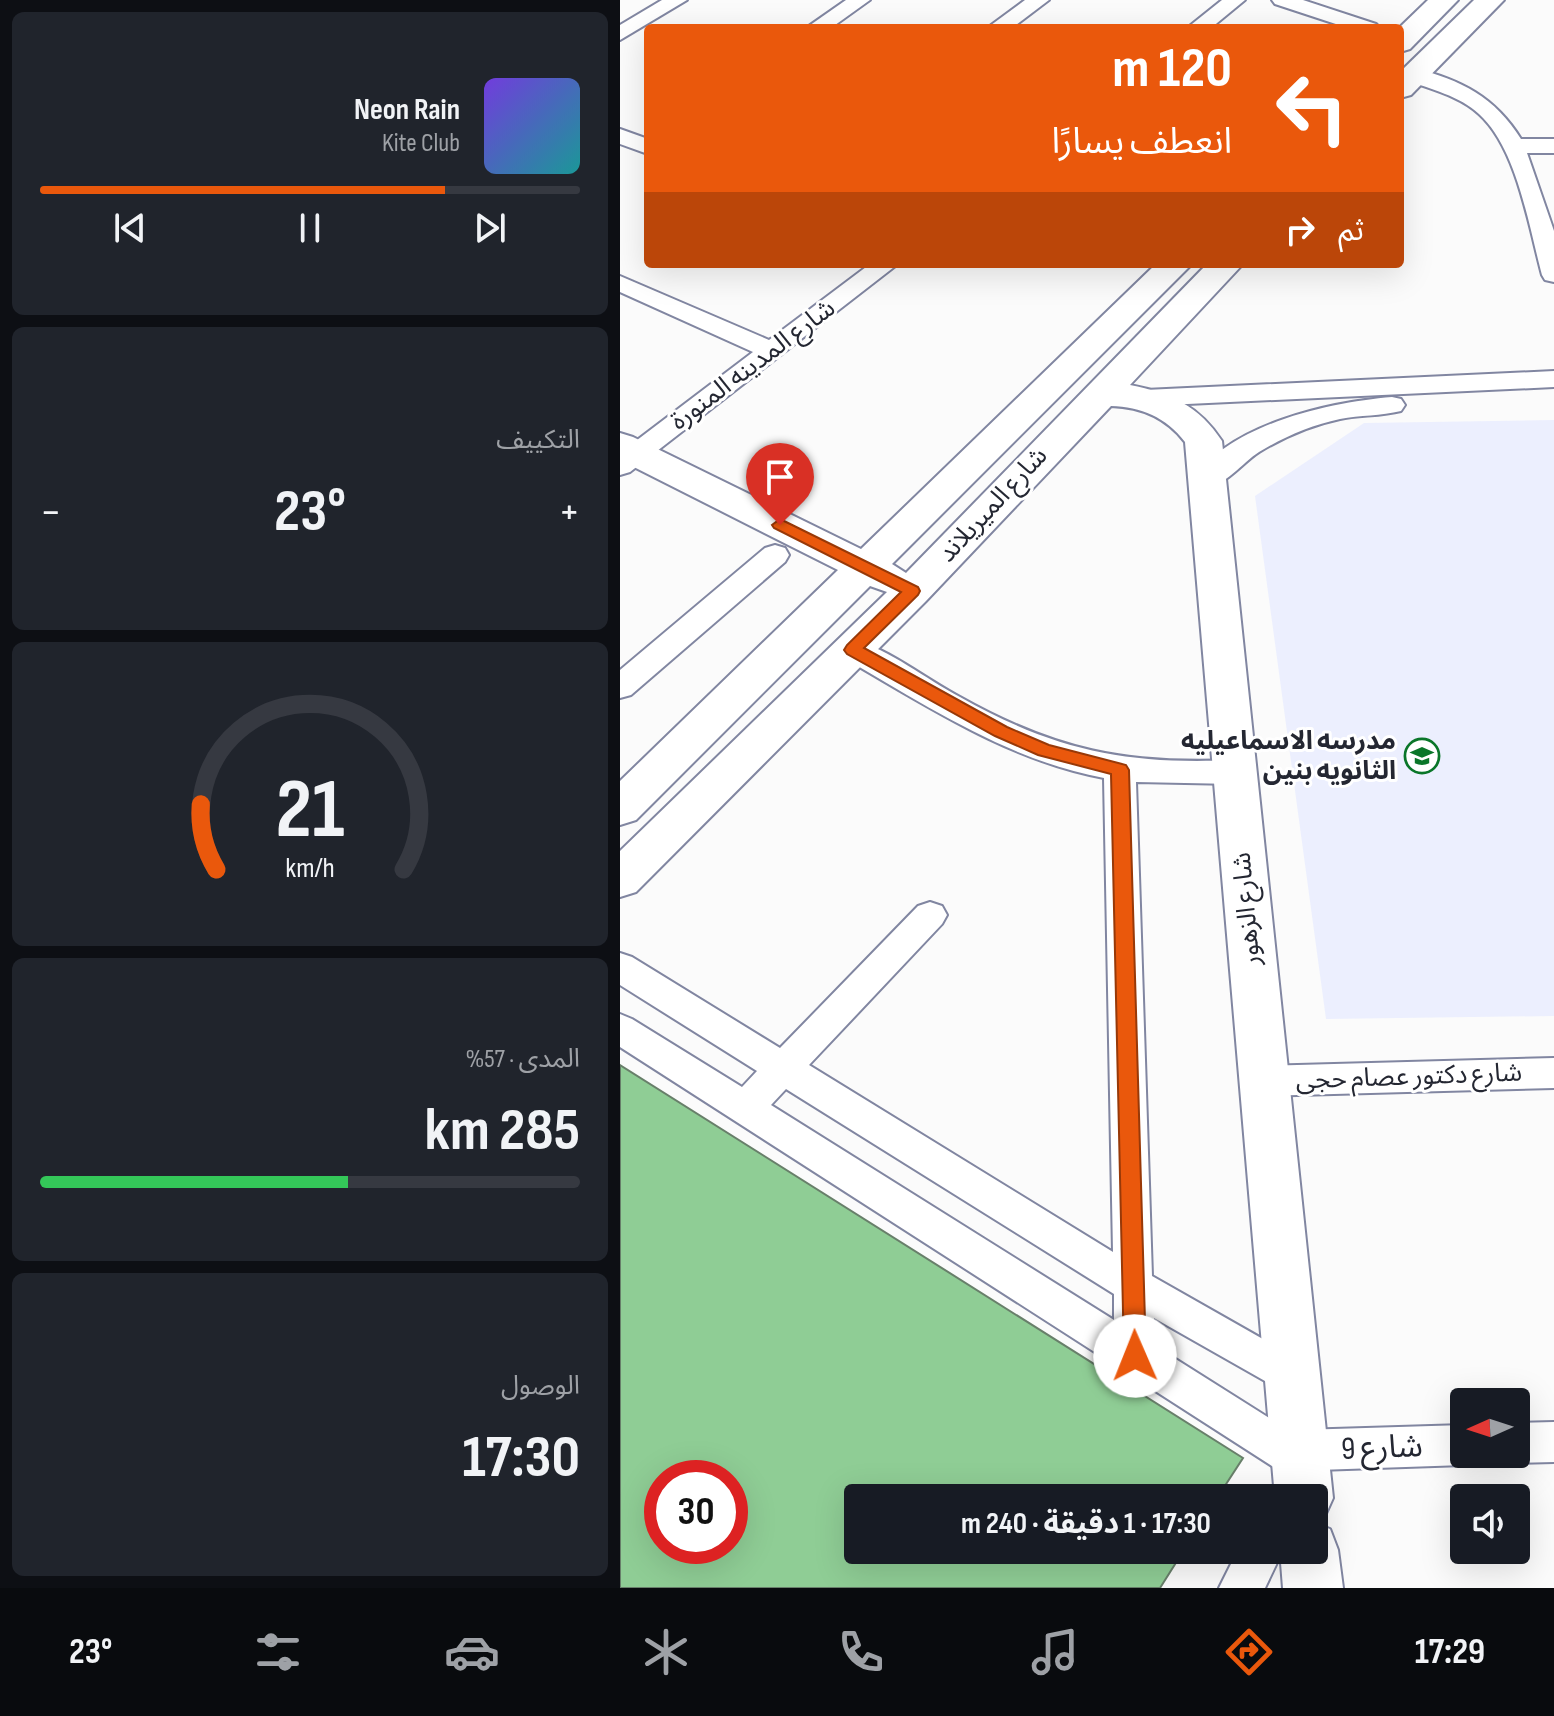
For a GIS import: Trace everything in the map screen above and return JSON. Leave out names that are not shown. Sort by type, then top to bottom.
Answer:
[{"type":"street","points":[[623,32],[677,0]]},
{"type":"street","points":[[823,24],[860,0]]},
{"type":"street","points":[[1004,24],[1039,0]]},
{"type":"street","points":[[1203,24],[1235,0]]},
{"type":"street","points":[[1282,0],[1357,24]]},
{"type":"street","points":[[1404,37],[1444,0]]},
{"type":"street","points":[[1407,82],[1490,0]]},
{"type":"street","points":[[623,32],[644,38]]},
{"type":"street","points":[[1407,82],[1468,97],[1488,109],[1502,124],[1514,146],[1554,275]]},
{"type":"street","points":[[620,136],[644,145]]},
{"type":"street","points":[[1514,146],[1554,146]]},
{"type":"street","name":"شارع المدينه المنورة","points":[[624,460],[881,268]]},
{"type":"street","name":"شارع الميريلاند","points":[[620,808],[1171,268]]},
{"type":"street","name":"شارع الميريلاند","points":[[620,879],[901,602],[1222,268]]},
{"type":"street","points":[[620,283],[771,351]]},
{"type":"street","points":[[1145,398],[1171,408],[1191,423],[1218,457],[1298,422],[1328,400],[1554,379]]},
{"type":"street","points":[[1098,394],[1145,398],[1328,400],[1381,406],[1554,400]]},
{"type":"street","name":"شارع الزهور","points":[[1218,457],[1234,772],[1300,1477]]},
{"type":"street","points":[[624,460],[775,555],[854,578]]},
{"type":"street","points":[[624,460],[901,602]]},
{"type":"street","points":[[620,687],[775,555]]},
{"type":"street","points":[[853,650],[1001,731],[1044,751],[1120,770],[1158,774],[1234,772]]},
{"type":"street","points":[[1120,770],[1135,1356]]},
{"type":"street","points":[[745,1108],[930,915]]},
{"type":"street","points":[[620,967],[1133,1285],[1293,1378]]},
{"type":"street","points":[[620,1029],[1135,1356],[1300,1477]]},
{"type":"street","name":"شارع دكتور عصام حجى","points":[[1263,1081],[1554,1073]]},
{"type":"street","points":[[1530,1443],[1554,1442]]},
{"type":"street","name":"شارع 9","points":[[1300,1477],[1450,1448]]},
{"type":"street","points":[[1241,1588],[1254,1564]]},
{"type":"street","points":[[1310,1564],[1313,1588]]},
{"type":"shaded area","name":"مدرسه الاسماعيليه الثانويه بنين","points":[[1554,420],[1554,1016],[1326,1019],[1255,496],[1364,423]]},
{"type":"building","points":[[620,1065],[1243,1458],[1226,1484],[844,1484],[844,1564],[1175,1564],[1160,1588],[620,1588]]},
{"type":"place","name":"مدرسه الاسماعيليه الثانويه بنين","points":[[1422,756]]},
{"type":"route","points":[[780,525],[912,591],[853,650],[1001,731],[1044,751],[1120,770],[1135,1356]]}]
